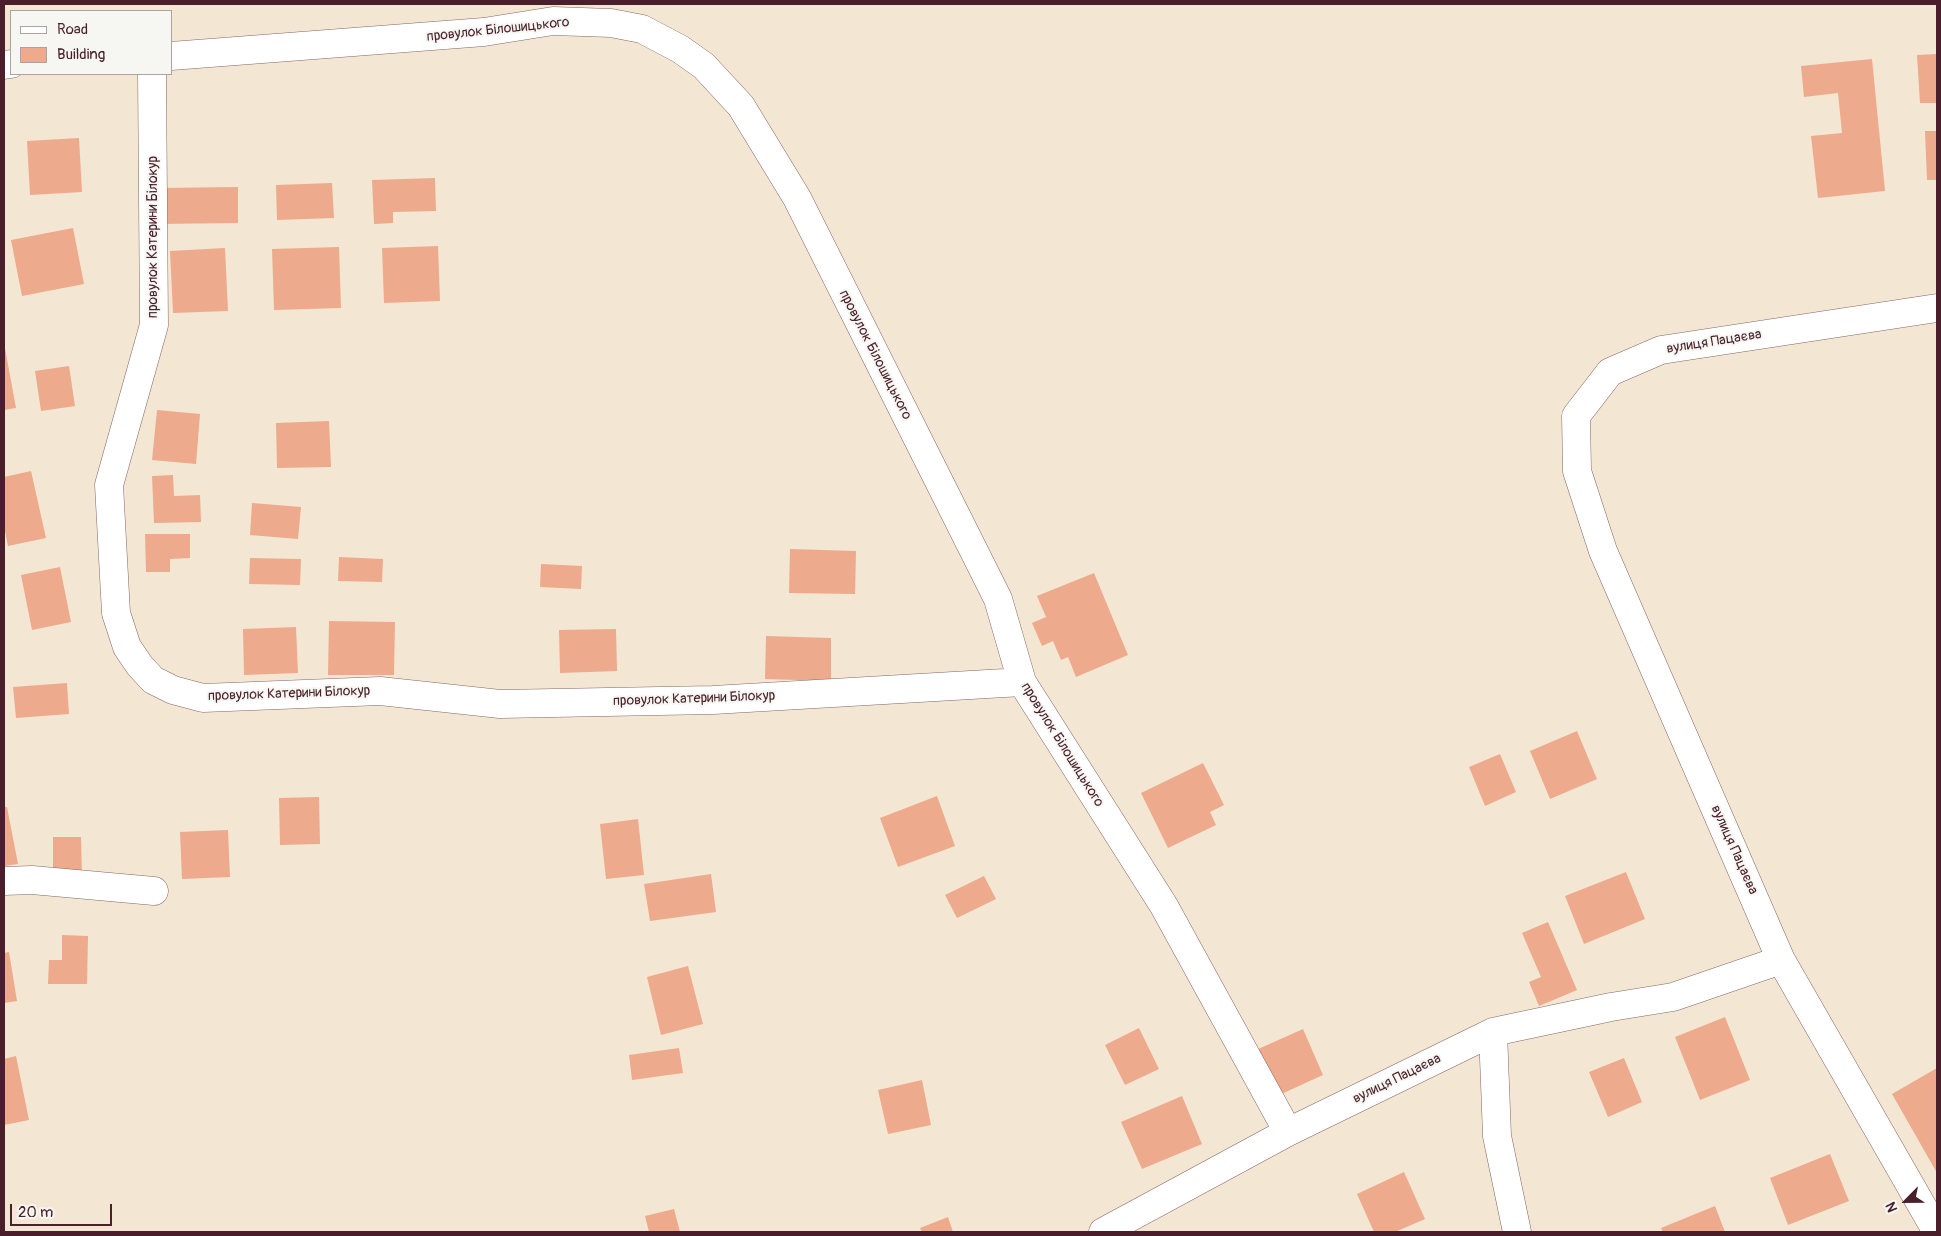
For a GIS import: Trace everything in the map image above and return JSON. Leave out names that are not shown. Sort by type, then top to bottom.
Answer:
[{"type":"street","name":"провулок Білошицького","points":[[172,56],[484,32],[553,21],[611,23],[642,29],[688,54],[704,66],[741,106],[796,198],[998,599],[1022,682],[1164,906],[1288,1132]]},
{"type":"street","name":"провулок Катерини Білокур","points":[[152,75],[154,325],[108,485],[116,613],[127,648],[153,680],[173,690],[203,698],[380,691],[500,704],[713,700],[1022,682]]},
{"type":"street","name":"вулиця Пацаєва","points":[[1103,1232],[1288,1132],[1493,1032],[1611,1007],[1673,997],[1782,960],[1603,551],[1577,471],[1576,416],[1610,372],[1661,350],[1937,308]]},
{"type":"street","points":[[4,881],[32,880],[154,891]]},
{"type":"street","points":[[1782,960],[1937,1232]]},
{"type":"street","points":[[1493,1032],[1497,1136],[1517,1232]]},
{"type":"building","points":[[1937,54],[1937,103],[1920,103],[1917,55]]},
{"type":"building","points":[[1872,59],[1885,191],[1818,198],[1811,136],[1842,133],[1838,93],[1804,97],[1801,66]]},
{"type":"building","points":[[1925,131],[1937,131],[1937,180],[1927,180]]},
{"type":"building","points":[[79,138],[82,192],[30,195],[27,141]]},
{"type":"building","points":[[435,178],[436,211],[393,212],[393,223],[374,224],[372,180]]},
{"type":"building","points":[[332,183],[334,218],[277,220],[276,185]]},
{"type":"building","points":[[238,187],[238,223],[157,224],[156,188]]},
{"type":"building","points":[[73,228],[84,284],[22,296],[11,240]]},
{"type":"building","points":[[438,246],[440,301],[384,303],[382,248]]},
{"type":"building","points":[[339,247],[341,308],[274,310],[272,249]]},
{"type":"building","points":[[225,248],[228,311],[173,313],[170,251]]},
{"type":"building","points":[[4,343],[16,408],[4,410]]},
{"type":"building","points":[[69,366],[75,406],[41,411],[35,371]]},
{"type":"building","points":[[157,410],[200,414],[196,464],[152,460]]},
{"type":"building","points":[[329,421],[331,467],[277,468],[276,423]]},
{"type":"building","points":[[31,471],[46,538],[8,546],[4,526],[4,477]]},
{"type":"building","points":[[173,475],[174,496],[200,495],[201,522],[154,523],[152,476]]},
{"type":"building","points":[[252,503],[301,507],[298,539],[250,535]]},
{"type":"building","points":[[145,534],[190,534],[190,558],[170,559],[170,572],[146,572]]},
{"type":"building","points":[[790,549],[856,551],[855,594],[789,593]]},
{"type":"building","points":[[339,557],[383,559],[382,582],[338,581]]},
{"type":"building","points":[[250,558],[301,559],[300,585],[249,584]]},
{"type":"building","points":[[541,564],[582,566],[581,589],[540,587]]},
{"type":"building","points":[[60,567],[71,622],[32,630],[21,575]]},
{"type":"building","points":[[1094,573],[1128,655],[1076,677],[1068,657],[1061,660],[1053,641],[1042,646],[1032,623],[1046,617],[1037,596]]},
{"type":"building","points":[[329,621],[395,622],[394,675],[328,675]]},
{"type":"building","points":[[296,627],[298,673],[244,675],[243,629]]},
{"type":"building","points":[[616,629],[617,671],[560,673],[559,630]]},
{"type":"building","points":[[766,636],[831,638],[831,681],[765,679]]},
{"type":"building","points":[[67,683],[69,714],[16,718],[13,687]]},
{"type":"building","points":[[1577,731],[1597,779],[1550,799],[1530,751]]},
{"type":"building","points":[[1500,754],[1516,792],[1485,806],[1469,767]]},
{"type":"building","points":[[1203,763],[1224,805],[1210,812],[1216,825],[1168,848],[1141,793]]},
{"type":"building","points":[[937,796],[955,846],[898,867],[880,818]]},
{"type":"building","points":[[319,797],[320,844],[280,845],[279,798]]},
{"type":"building","points":[[4,807],[7,807],[18,864],[4,866]]},
{"type":"building","points":[[638,819],[644,875],[606,879],[600,824]]},
{"type":"building","points":[[228,830],[230,877],[182,879],[180,832]]},
{"type":"building","points":[[53,837],[81,837],[82,878],[53,878]]},
{"type":"building","points":[[1626,872],[1645,919],[1584,944],[1565,896]]},
{"type":"building","points":[[711,874],[716,912],[650,921],[644,884]]},
{"type":"building","points":[[984,876],[996,899],[957,918],[945,895]]},
{"type":"building","points":[[1548,922],[1577,990],[1539,1006],[1529,982],[1541,977],[1522,933]]},
{"type":"building","points":[[62,935],[88,936],[87,984],[48,984],[49,960],[62,960]]},
{"type":"building","points":[[9,952],[17,1001],[4,1003],[4,953]]},
{"type":"building","points":[[688,966],[703,1024],[661,1035],[647,977]]},
{"type":"building","points":[[1725,1017],[1750,1080],[1700,1100],[1675,1037]]},
{"type":"building","points":[[1139,1028],[1159,1069],[1125,1085],[1105,1045]]},
{"type":"building","points":[[1303,1029],[1323,1075],[1277,1096],[1256,1050]]},
{"type":"building","points":[[679,1048],[683,1073],[632,1080],[629,1055]]},
{"type":"building","points":[[16,1056],[29,1120],[4,1125],[4,1059]]},
{"type":"building","points":[[1624,1058],[1642,1102],[1608,1117],[1589,1072]]},
{"type":"building","points":[[1937,1068],[1937,1173],[1892,1094]]},
{"type":"building","points":[[922,1080],[931,1125],[888,1134],[878,1090]]},
{"type":"building","points":[[1182,1096],[1202,1144],[1142,1169],[1121,1122]]},
{"type":"building","points":[[1830,1154],[1849,1201],[1788,1225],[1770,1178]]},
{"type":"building","points":[[1404,1172],[1425,1219],[1395,1232],[1374,1232],[1357,1194]]},
{"type":"building","points":[[1715,1206],[1725,1232],[1663,1232],[1661,1228]]},
{"type":"building","points":[[674,1209],[680,1232],[649,1232],[645,1216]]},
{"type":"building","points":[[948,1217],[953,1232],[922,1232],[920,1228]]}]
